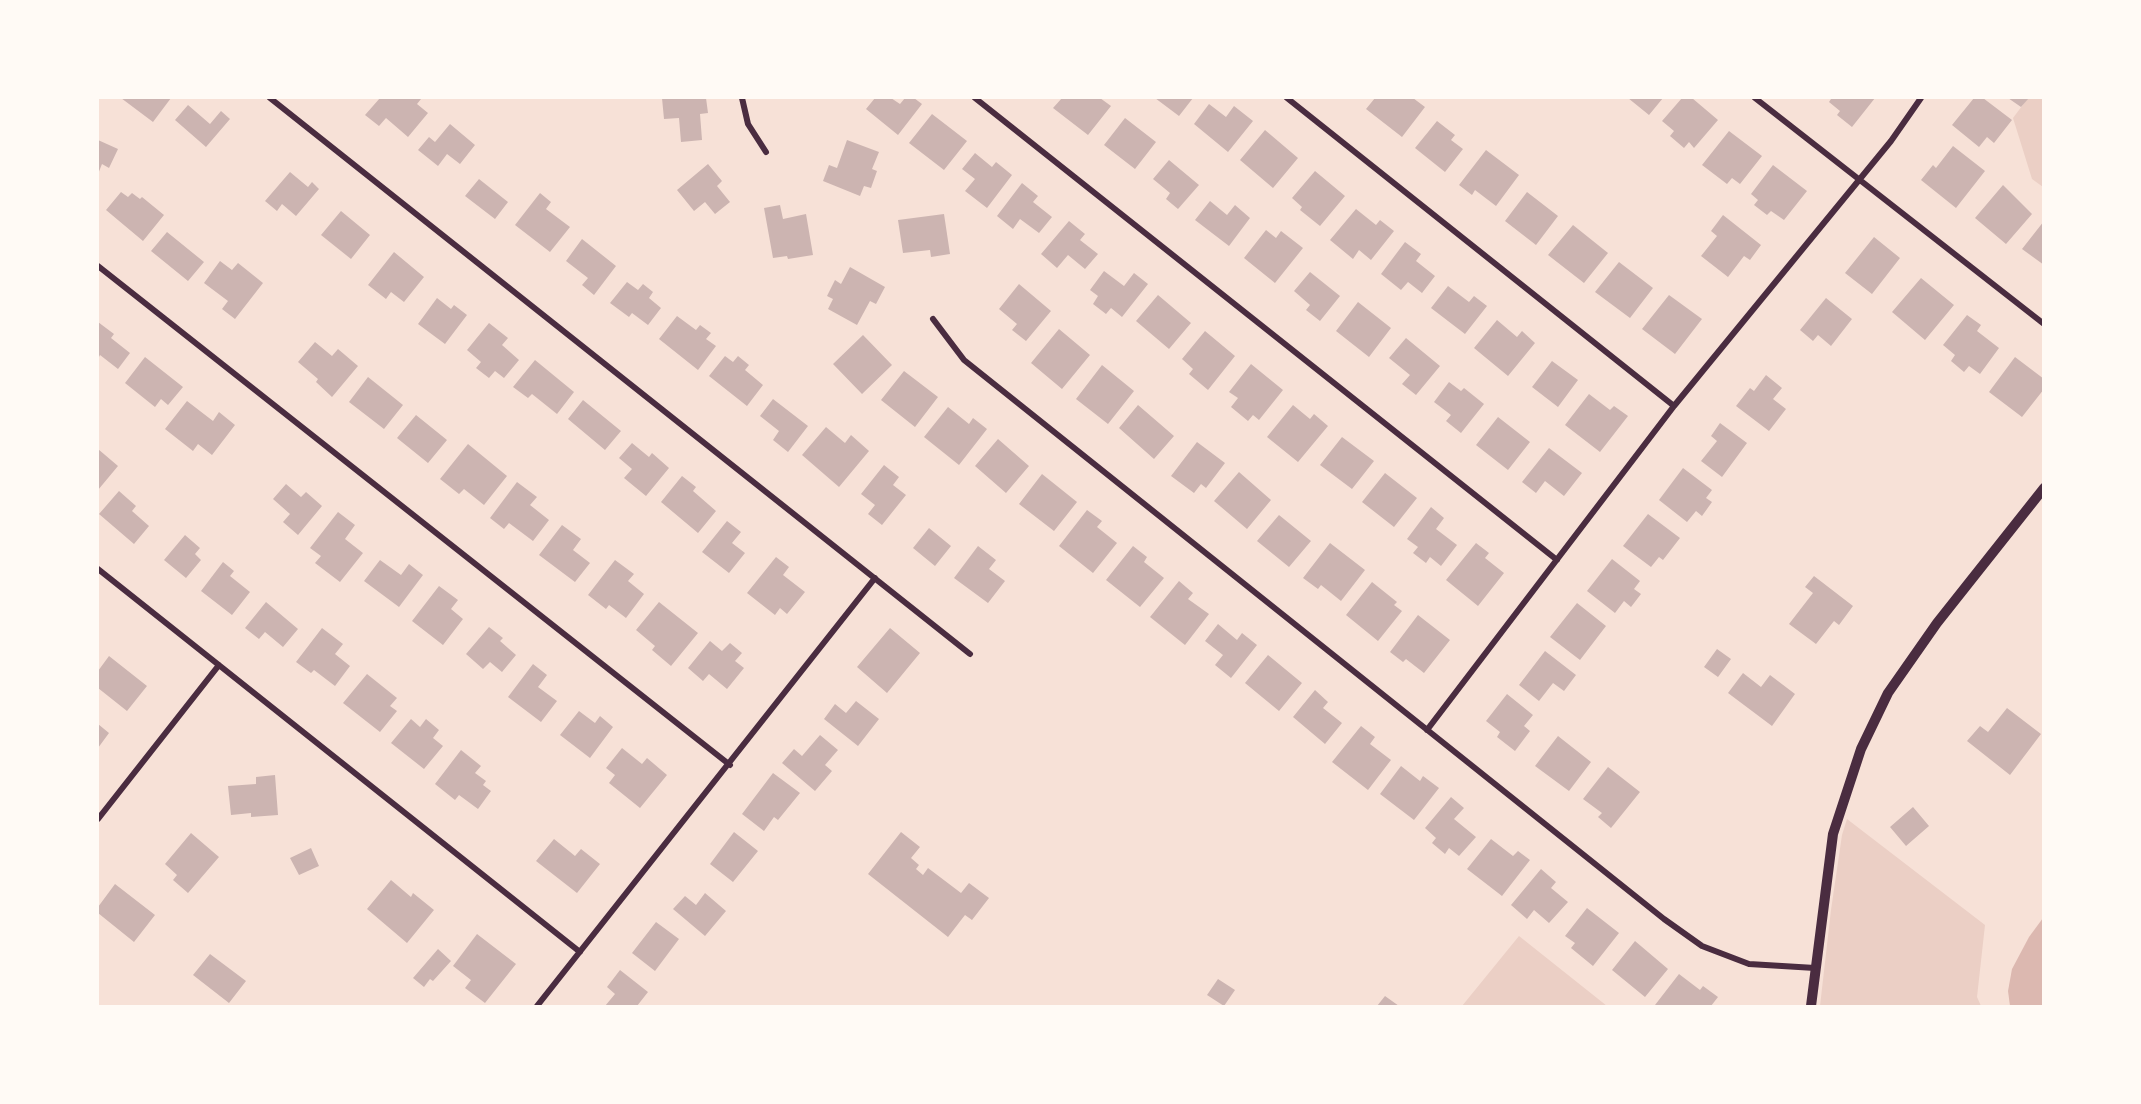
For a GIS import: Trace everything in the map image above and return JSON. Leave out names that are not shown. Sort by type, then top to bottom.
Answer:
[{"type":"street","points":[[270,98],[970,654]]},
{"type":"street","points":[[742,98],[748,124],[766,152]]},
{"type":"street","points":[[975,98],[1557,560]]},
{"type":"street","points":[[1287,98],[1674,406]]},
{"type":"street","points":[[1755,98],[2043,324]]},
{"type":"street","points":[[1426,730],[1674,406],[1859,180],[1921,98]]},
{"type":"street","points":[[98,266],[730,765]]},
{"type":"street","points":[[933,319],[964,360],[1609,877],[1702,946],[1749,964],[1815,968]]},
{"type":"street","points":[[1811,1006],[1833,834],[1861,749],[1888,693],[1937,623],[2043,488]]},
{"type":"street","points":[[98,569],[580,952]]},
{"type":"street","points":[[537,1006],[730,765],[875,578]]},
{"type":"street","points":[[98,819],[219,665]]},
{"type":"shaded area","points":[[2028,98],[2043,98],[2043,187],[2032,179],[2013,118]]},
{"type":"shaded area","points":[[1847,819],[1985,925],[1977,997],[1981,1006],[1820,1006],[1831,910],[1842,835]]},
{"type":"shaded area","points":[[2043,918],[2043,1006],[2010,1006],[2008,991],[2012,969],[2029,937]]},
{"type":"shaded area","points":[[1519,936],[1607,1006],[1462,1006]]},
{"type":"building","points":[[121,98],[171,98],[153,122]]},
{"type":"building","points":[[380,98],[420,98],[417,104],[428,113],[408,137],[386,118],[379,126],[365,115]]},
{"type":"building","points":[[662,98],[706,98],[708,113],[700,114],[702,140],[681,142],[679,118],[664,119]]},
{"type":"building","points":[[875,98],[891,98],[900,104],[905,98],[914,98],[922,104],[898,135],[866,109]]},
{"type":"building","points":[[1062,98],[1100,98],[1111,106],[1088,135],[1053,108]]},
{"type":"building","points":[[1155,98],[1193,98],[1179,116]]},
{"type":"building","points":[[1375,98],[1413,98],[1425,107],[1402,137],[1366,109]]},
{"type":"building","points":[[1628,98],[1663,98],[1649,115]]},
{"type":"building","points":[[1682,98],[1692,98],[1718,120],[1694,148],[1689,142],[1684,148],[1670,136],[1674,131],[1662,121]]},
{"type":"building","points":[[1828,98],[1875,98],[1852,127],[1837,115],[1840,111],[1829,102],[1831,99]]},
{"type":"building","points":[[1974,98],[1983,98],[2012,120],[1994,143],[1987,137],[1979,147],[1952,125]]},
{"type":"building","points":[[2008,98],[2029,98],[2021,107]]},
{"type":"building","points":[[1209,104],[1226,117],[1234,106],[1253,121],[1228,152],[1194,124]]},
{"type":"building","points":[[188,105],[210,124],[221,111],[230,119],[206,147],[175,120]]},
{"type":"building","points":[[932,114],[967,141],[944,170],[909,143]]},
{"type":"building","points":[[1125,118],[1156,142],[1135,169],[1104,145]]},
{"type":"building","points":[[1437,121],[1455,135],[1451,140],[1463,149],[1445,172],[1415,148]]},
{"type":"building","points":[[450,124],[475,145],[460,164],[447,154],[438,166],[418,150],[429,137],[435,142]]},
{"type":"building","points":[[1265,130],[1298,158],[1273,188],[1240,160]]},
{"type":"building","points":[[1729,131],[1762,156],[1740,184],[1732,178],[1727,184],[1702,165]]},
{"type":"building","points":[[98,140],[118,149],[109,168],[102,164],[98,174]]},
{"type":"building","points":[[847,140],[879,152],[872,169],[877,171],[871,188],[864,186],[860,196],[823,181],[829,165],[837,168]]},
{"type":"building","points":[[1953,146],[1985,171],[1956,208],[1921,180],[1933,165],[1936,168]]},
{"type":"building","points":[[1486,150],[1519,175],[1496,206],[1475,190],[1472,195],[1459,185]]},
{"type":"building","points":[[975,153],[992,167],[996,162],[1012,175],[987,208],[965,191],[975,179],[962,169]]},
{"type":"building","points":[[1169,160],[1199,185],[1178,209],[1166,199],[1170,193],[1153,179]]},
{"type":"building","points":[[708,164],[722,181],[717,186],[730,202],[715,214],[705,202],[694,211],[677,190]]},
{"type":"building","points":[[1773,165],[1807,191],[1784,220],[1771,211],[1767,215],[1754,205],[1758,200],[1751,194]]},
{"type":"building","points":[[1315,171],[1345,196],[1320,226],[1300,210],[1302,207],[1292,198]]},
{"type":"building","points":[[290,172],[308,187],[312,182],[319,189],[296,216],[282,204],[277,211],[265,201]]},
{"type":"building","points":[[479,179],[508,202],[495,219],[465,196]]},
{"type":"building","points":[[1022,183],[1038,196],[1033,202],[1052,217],[1039,233],[1020,219],[1013,229],[997,216]]},
{"type":"building","points":[[2003,185],[2032,214],[2006,244],[1975,218]]},
{"type":"building","points":[[121,192],[128,197],[132,193],[140,199],[142,197],[164,215],[143,241],[106,210]]},
{"type":"building","points":[[1527,192],[1558,216],[1536,245],[1505,221]]},
{"type":"building","points":[[540,193],[551,202],[546,209],[570,227],[550,252],[515,225]]},
{"type":"building","points":[[1210,201],[1227,215],[1235,205],[1250,218],[1229,246],[1195,220]]},
{"type":"building","points":[[780,205],[783,219],[806,214],[813,255],[788,259],[787,256],[773,258],[764,208]]},
{"type":"building","points":[[1356,209],[1376,225],[1380,220],[1394,231],[1371,260],[1359,250],[1353,259],[1330,240]]},
{"type":"building","points":[[341,211],[370,235],[351,259],[321,235]]},
{"type":"building","points":[[944,214],[950,254],[931,257],[930,250],[903,253],[898,220]]},
{"type":"building","points":[[1723,215],[1761,245],[1750,260],[1744,256],[1728,277],[1701,256],[1717,236],[1711,231]]},
{"type":"building","points":[[1069,221],[1085,234],[1080,240],[1098,254],[1085,269],[1068,255],[1057,268],[1041,254]]},
{"type":"building","points":[[2044,221],[2044,265],[2022,249]]},
{"type":"building","points":[[1573,225],[1608,253],[1584,283],[1548,255]]},
{"type":"building","points":[[1266,230],[1276,238],[1281,231],[1303,248],[1275,283],[1244,258]]},
{"type":"building","points":[[167,232],[204,262],[188,281],[151,251]]},
{"type":"building","points":[[1874,237],[1900,258],[1872,294],[1845,273]]},
{"type":"building","points":[[582,239],[616,266],[594,295],[582,285],[588,278],[566,261]]},
{"type":"building","points":[[1405,242],[1421,254],[1416,261],[1435,276],[1422,293],[1408,282],[1401,290],[1381,274]]},
{"type":"building","points":[[394,252],[424,277],[404,302],[391,292],[386,299],[368,285]]},
{"type":"building","points":[[220,261],[232,270],[238,263],[263,283],[235,319],[222,309],[228,301],[204,283]]},
{"type":"building","points":[[1619,262],[1653,288],[1630,318],[1595,292]]},
{"type":"building","points":[[850,267],[885,287],[876,304],[870,301],[857,325],[828,309],[833,299],[827,296],[835,280],[841,284]]},
{"type":"building","points":[[1104,271],[1124,286],[1134,273],[1148,284],[1122,317],[1111,308],[1106,314],[1093,304],[1098,296],[1090,290]]},
{"type":"building","points":[[1310,272],[1340,296],[1320,321],[1306,310],[1310,305],[1294,291]]},
{"type":"building","points":[[1921,278],[1954,305],[1925,340],[1892,312]]},
{"type":"building","points":[[627,282],[638,290],[643,284],[653,292],[649,298],[661,308],[648,325],[632,313],[629,317],[610,303]]},
{"type":"building","points":[[1019,284],[1051,311],[1026,341],[1012,330],[1017,324],[999,309]]},
{"type":"building","points":[[1448,286],[1469,302],[1474,296],[1487,306],[1465,334],[1431,308]]},
{"type":"building","points":[[1158,295],[1191,323],[1169,349],[1136,321]]},
{"type":"building","points":[[1669,295],[1702,319],[1675,354],[1642,329]]},
{"type":"building","points":[[437,298],[451,309],[454,305],[467,315],[445,344],[418,324]]},
{"type":"building","points":[[1826,298],[1852,319],[1831,346],[1818,335],[1813,341],[1800,330]]},
{"type":"building","points":[[1358,302],[1391,328],[1369,357],[1336,331]]},
{"type":"building","points":[[1967,315],[1981,325],[1977,331],[1999,348],[1980,374],[1969,366],[1964,372],[1951,361],[1955,355],[1943,345]]},
{"type":"building","points":[[677,316],[696,330],[700,325],[711,333],[706,339],[716,346],[698,370],[659,339]]},
{"type":"building","points":[[1497,320],[1517,337],[1522,331],[1535,343],[1508,376],[1474,348]]},
{"type":"building","points":[[98,322],[114,334],[111,338],[130,353],[118,369],[100,355],[98,359]]},
{"type":"building","points":[[489,323],[508,338],[502,345],[519,360],[504,378],[495,371],[489,378],[476,368],[481,362],[467,350]]},
{"type":"building","points":[[1059,329],[1090,355],[1062,389],[1031,363]]},
{"type":"building","points":[[1205,331],[1235,356],[1208,390],[1189,374],[1193,369],[1182,359]]},
{"type":"building","points":[[863,335],[892,365],[862,394],[833,364]]},
{"type":"building","points":[[1406,338],[1440,366],[1416,395],[1402,384],[1410,375],[1389,358]]},
{"type":"building","points":[[315,342],[332,356],[338,349],[358,366],[332,397],[316,382],[318,379],[298,362]]},
{"type":"building","points":[[725,356],[733,362],[738,356],[749,365],[745,370],[763,385],[747,406],[709,376]]},
{"type":"building","points":[[145,357],[183,387],[168,405],[161,399],[155,407],[125,383]]},
{"type":"building","points":[[2015,357],[2044,379],[2044,389],[2022,417],[1989,392]]},
{"type":"building","points":[[535,360],[574,392],[557,414],[532,394],[528,398],[513,387]]},
{"type":"building","points":[[1552,361],[1578,380],[1558,407],[1532,387]]},
{"type":"building","points":[[1251,364],[1283,390],[1259,420],[1253,415],[1248,421],[1231,407],[1238,398],[1229,392]]},
{"type":"building","points":[[1102,365],[1134,391],[1108,424],[1076,399]]},
{"type":"building","points":[[904,371],[938,397],[915,427],[881,400]]},
{"type":"building","points":[[1766,375],[1782,388],[1773,399],[1786,409],[1769,431],[1736,406],[1750,388],[1754,391]]},
{"type":"building","points":[[368,377],[403,405],[384,429],[349,402]]},
{"type":"building","points":[[1449,382],[1461,391],[1464,388],[1484,404],[1461,433],[1446,421],[1451,415],[1434,402]]},
{"type":"building","points":[[1589,394],[1610,410],[1614,406],[1628,416],[1600,452],[1565,425]]},
{"type":"building","points":[[773,399],[808,426],[788,452],[773,440],[779,431],[760,416]]},
{"type":"building","points":[[583,400],[621,431],[605,450],[568,419]]},
{"type":"building","points":[[187,401],[213,421],[219,412],[235,425],[212,455],[198,444],[193,451],[165,429]]},
{"type":"building","points":[[1138,405],[1174,436],[1154,459],[1119,428]]},
{"type":"building","points":[[1293,405],[1310,419],[1314,414],[1328,426],[1298,462],[1267,437]]},
{"type":"building","points":[[948,407],[969,424],[973,418],[987,429],[959,465],[924,437]]},
{"type":"building","points":[[416,415],[447,440],[428,463],[397,438]]},
{"type":"building","points":[[1498,417],[1530,442],[1508,470],[1476,445]]},
{"type":"building","points":[[1720,423],[1747,443],[1722,477],[1701,461],[1717,441],[1711,436]]},
{"type":"building","points":[[826,427],[845,443],[851,435],[869,451],[839,487],[802,455]]},
{"type":"building","points":[[1342,437],[1374,461],[1352,489],[1320,465]]},
{"type":"building","points":[[998,439],[1029,466],[1006,493],[975,466]]},
{"type":"building","points":[[1197,442],[1225,463],[1206,488],[1201,484],[1194,493],[1171,476]]},
{"type":"building","points":[[632,443],[649,457],[652,453],[669,468],[646,496],[624,478],[632,469],[619,458]]},
{"type":"building","points":[[468,444],[507,476],[484,505],[464,489],[459,494],[440,479]]},
{"type":"building","points":[[1549,448],[1582,473],[1564,496],[1545,481],[1536,493],[1522,482]]},
{"type":"building","points":[[98,449],[118,466],[98,490]]},
{"type":"building","points":[[884,465],[899,477],[893,485],[906,495],[882,525],[868,514],[875,505],[861,494]]},
{"type":"building","points":[[1683,468],[1712,490],[1706,498],[1712,502],[1702,516],[1696,511],[1687,522],[1659,500]]},
{"type":"building","points":[[1239,472],[1271,500],[1247,529],[1214,501]]},
{"type":"building","points":[[1385,473],[1417,498],[1394,527],[1362,502]]},
{"type":"building","points":[[1042,474],[1077,502],[1054,531],[1019,504]]},
{"type":"building","points":[[682,476],[696,487],[693,491],[716,511],[698,533],[661,502]]},
{"type":"building","points":[[517,482],[537,497],[530,505],[549,520],[533,541],[509,523],[504,529],[490,518]]},
{"type":"building","points":[[286,484],[301,497],[306,492],[322,506],[298,535],[283,522],[290,514],[273,499]]},
{"type":"building","points":[[119,491],[136,506],[132,511],[149,526],[134,544],[99,514]]},
{"type":"building","points":[[1431,507],[1444,518],[1436,529],[1457,545],[1441,566],[1430,557],[1426,563],[1413,553],[1418,547],[1407,539]]},
{"type":"building","points":[[1087,510],[1102,521],[1097,527],[1117,543],[1093,573],[1059,546]]},
{"type":"building","points":[[338,512],[355,525],[345,539],[363,553],[340,582],[315,563],[321,556],[310,548]]},
{"type":"building","points":[[1648,514],[1680,538],[1663,560],[1659,557],[1651,567],[1623,546]]},
{"type":"building","points":[[1279,515],[1311,541],[1289,567],[1257,541]]},
{"type":"building","points":[[727,521],[741,532],[732,543],[745,553],[729,573],[702,552]]},
{"type":"building","points":[[562,525],[581,539],[573,550],[590,563],[575,582],[539,555]]},
{"type":"building","points":[[929,528],[951,546],[935,566],[913,548]]},
{"type":"building","points":[[185,535],[200,548],[195,554],[201,560],[186,578],[164,560]]},
{"type":"building","points":[[1330,543],[1365,570],[1341,601],[1321,585],[1318,589],[1303,578]]},
{"type":"building","points":[[1476,543],[1489,553],[1485,558],[1504,573],[1478,606],[1446,580]]},
{"type":"building","points":[[978,546],[996,560],[989,569],[1005,581],[988,603],[954,578]]},
{"type":"building","points":[[1133,546],[1147,557],[1144,562],[1164,578],[1140,607],[1106,580]]},
{"type":"building","points":[[776,557],[789,567],[783,575],[805,592],[787,614],[780,608],[775,615],[747,593]]},
{"type":"building","points":[[1612,559],[1640,581],[1634,589],[1641,594],[1631,607],[1624,601],[1615,613],[1587,591]]},
{"type":"building","points":[[380,560],[401,575],[409,564],[423,575],[399,607],[364,581]]},
{"type":"building","points":[[615,560],[634,574],[628,581],[644,594],[626,618],[609,605],[606,609],[588,595]]},
{"type":"building","points":[[223,562],[234,571],[230,576],[250,592],[232,615],[201,591]]},
{"type":"building","points":[[1814,576],[1853,606],[1839,625],[1834,621],[1816,644],[1789,624],[1813,593],[1805,587]]},
{"type":"building","points":[[1179,581],[1193,593],[1188,599],[1209,614],[1185,645],[1150,617]]},
{"type":"building","points":[[1372,582],[1397,602],[1394,605],[1402,611],[1378,641],[1346,615]]},
{"type":"building","points":[[439,586],[458,600],[451,609],[463,619],[443,645],[412,621]]},
{"type":"building","points":[[266,602],[298,629],[283,647],[265,632],[259,639],[245,628]]},
{"type":"building","points":[[659,602],[698,633],[671,666],[652,650],[655,646],[636,630]]},
{"type":"building","points":[[1577,603],[1606,626],[1580,660],[1550,637]]},
{"type":"building","points":[[1418,615],[1450,640],[1424,673],[1406,659],[1403,662],[1390,652]]},
{"type":"building","points":[[1218,624],[1237,640],[1242,633],[1257,645],[1231,678],[1215,665],[1223,655],[1205,641]]},
{"type":"building","points":[[489,627],[503,638],[500,641],[516,655],[502,672],[490,662],[483,669],[466,654]]},
{"type":"building","points":[[322,628],[343,644],[335,654],[350,666],[335,686],[314,670],[311,673],[296,662]]},
{"type":"building","points":[[890,628],[920,653],[887,693],[857,667]]},
{"type":"building","points":[[710,641],[722,651],[730,643],[742,653],[735,661],[744,668],[727,689],[709,674],[703,681],[688,668]]},
{"type":"building","points":[[1717,649],[1731,659],[1718,677],[1704,667]]},
{"type":"building","points":[[1545,651],[1576,675],[1564,691],[1553,683],[1539,701],[1519,685]]},
{"type":"building","points":[[1268,655],[1302,683],[1279,711],[1245,683]]},
{"type":"building","points":[[109,656],[147,686],[127,711],[98,688],[98,671]]},
{"type":"building","points":[[533,664],[547,675],[538,687],[557,701],[541,722],[508,697]]},
{"type":"building","points":[[1743,673],[1761,687],[1770,675],[1795,694],[1772,726],[1728,693]]},
{"type":"building","points":[[367,674],[397,698],[390,706],[397,711],[380,732],[343,703]]},
{"type":"building","points":[[1315,690],[1328,702],[1323,708],[1342,723],[1325,744],[1293,717]]},
{"type":"building","points":[[1507,694],[1533,715],[1524,726],[1530,731],[1515,751],[1497,737],[1500,732],[1486,721]]},
{"type":"building","points":[[856,701],[879,719],[858,746],[824,719],[835,704],[846,713]]},
{"type":"building","points":[[2007,708],[2041,734],[2010,775],[1967,741],[1980,726],[1988,732]]},
{"type":"building","points":[[579,711],[595,723],[600,716],[613,727],[590,758],[560,735]]},
{"type":"building","points":[[411,719],[420,727],[426,719],[439,730],[433,738],[443,746],[424,769],[391,743]]},
{"type":"building","points":[[98,724],[109,733],[98,748]]},
{"type":"building","points":[[1361,726],[1375,737],[1370,744],[1391,760],[1368,790],[1332,762]]},
{"type":"building","points":[[820,735],[838,750],[825,765],[832,771],[815,791],[782,763],[794,749],[802,756]]},
{"type":"building","points":[[1558,736],[1591,762],[1569,791],[1535,766]]},
{"type":"building","points":[[622,748],[642,764],[647,758],[667,775],[640,808],[609,783],[615,775],[606,768]]},
{"type":"building","points":[[461,750],[481,766],[475,773],[486,781],[483,785],[491,791],[478,809],[459,795],[455,800],[435,784]]},
{"type":"building","points":[[1401,766],[1420,781],[1423,776],[1439,788],[1414,820],[1380,794]]},
{"type":"building","points":[[1608,767],[1640,792],[1611,828],[1598,817],[1602,813],[1583,799]]},
{"type":"building","points":[[773,773],[800,793],[778,820],[774,817],[764,831],[742,814]]},
{"type":"building","points":[[275,775],[278,815],[251,817],[251,813],[231,815],[228,786],[256,784],[256,777]]},
{"type":"building","points":[[1451,797],[1464,808],[1454,819],[1476,837],[1459,856],[1449,848],[1445,854],[1432,843],[1436,838],[1425,828]]},
{"type":"building","points":[[1913,807],[1929,826],[1906,846],[1890,827]]},
{"type":"building","points":[[734,832],[758,851],[733,882],[710,864]]},
{"type":"building","points":[[901,832],[920,847],[911,858],[919,865],[916,869],[923,875],[928,868],[961,893],[969,883],[989,898],[972,920],[965,915],[948,937],[868,874]]},
{"type":"building","points":[[191,833],[219,857],[188,893],[173,880],[177,875],[165,864]]},
{"type":"building","points":[[554,839],[575,856],[581,849],[600,864],[577,893],[536,861]]},
{"type":"building","points":[[1491,839],[1513,856],[1518,851],[1530,860],[1502,896],[1467,869]]},
{"type":"building","points":[[311,848],[319,866],[299,875],[290,858]]},
{"type":"building","points":[[1541,869],[1556,882],[1551,888],[1568,902],[1549,923],[1534,910],[1527,919],[1511,905]]},
{"type":"building","points":[[391,880],[411,897],[413,893],[434,910],[407,943],[367,909]]},
{"type":"building","points":[[115,884],[155,915],[134,942],[98,913],[98,907]]},
{"type":"building","points":[[705,893],[726,911],[705,936],[673,909],[685,896],[696,905]]},
{"type":"building","points":[[1587,908],[1619,933],[1593,966],[1571,948],[1575,943],[1565,936]]},
{"type":"building","points":[[656,922],[679,939],[655,971],[632,953]]},
{"type":"building","points":[[477,934],[516,964],[485,1003],[465,988],[471,980],[453,966]]},
{"type":"building","points":[[1635,941],[1668,969],[1645,997],[1612,970]]},
{"type":"building","points":[[438,949],[451,961],[433,981],[430,979],[424,987],[413,978]]},
{"type":"building","points":[[210,954],[246,981],[229,1003],[193,975]]},
{"type":"building","points":[[620,970],[648,992],[637,1006],[605,1006],[615,994],[607,987]]},
{"type":"building","points":[[1679,974],[1700,990],[1703,986],[1718,997],[1711,1006],[1655,1005]]},
{"type":"building","points":[[1218,979],[1235,990],[1224,1006],[1207,995]]},
{"type":"building","points":[[1385,996],[1399,1006],[1377,1006]]}]
